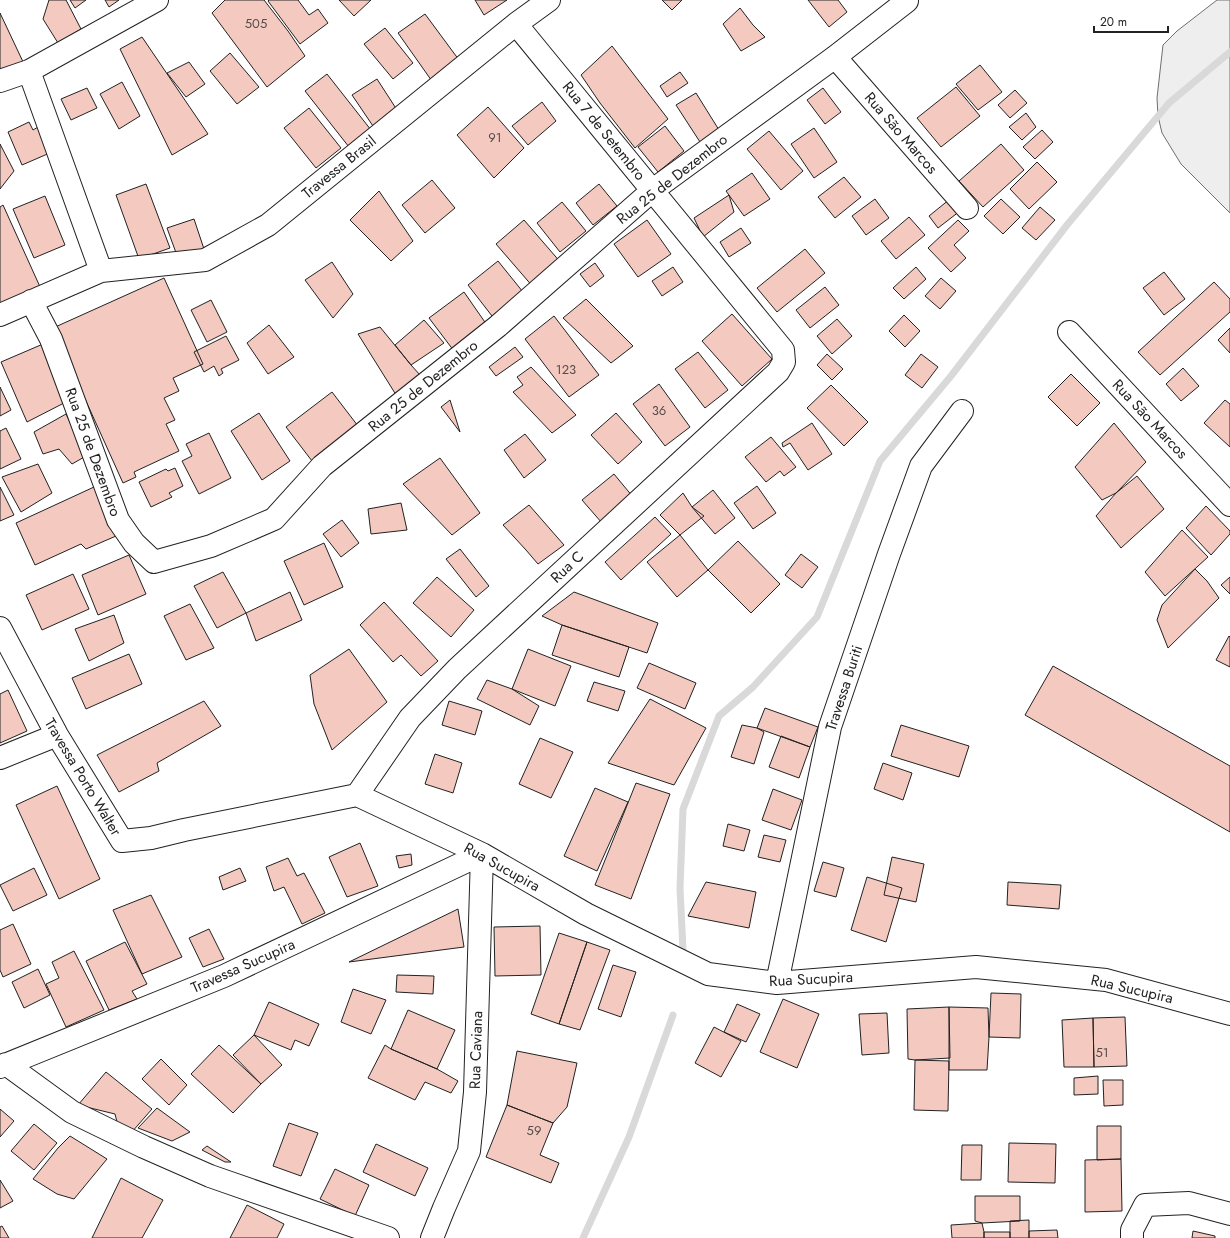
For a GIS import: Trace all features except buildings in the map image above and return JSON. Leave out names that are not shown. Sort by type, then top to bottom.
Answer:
[{"type":"street","points":[[0,81],[29,71],[157,0]]},
{"type":"street","name":"Travessa Brasil","points":[[0,315],[101,271],[205,260],[268,225],[516,24],[549,0]]},
{"type":"street","name":"Rua 25 de Dezembro","points":[[31,301],[52,339],[118,520],[134,543],[154,562],[211,546],[274,519],[322,466],[498,326],[653,190],[835,57],[907,1]]},
{"type":"street","name":"Rua 7 de Setembro","points":[[516,24],[653,190],[782,350]]},
{"type":"street","name":"Rua São Marcos","points":[[835,57],[966,208]]},
{"type":"street","points":[[29,71],[101,271]]},
{"type":"street","name":"Rua São Marcos","points":[[1069,332],[1230,505]]},
{"type":"street","name":"Rua C","points":[[357,795],[410,718],[457,669],[778,372],[784,362],[782,350]]},
{"type":"street","name":"Travessa Buriti","points":[[777,984],[830,727],[921,466],[962,411]]},
{"type":"street","name":"Travessa Porto Walter","points":[[0,628],[57,735],[122,841],[151,838],[357,795]]},
{"type":"street","points":[[0,758],[57,735]]},
{"type":"street","name":"Rua Sucupira","points":[[357,795],[482,854],[586,914],[708,974],[777,984],[976,967],[1106,980],[1230,1014]]},
{"type":"street","name":"Travessa Sucupira","points":[[3,1066],[224,976],[482,854]]},
{"type":"street","name":"Rua Caviana","points":[[432,1238],[470,1151],[475,1092],[482,854]]},
{"type":"street","points":[[3,1066],[72,1112],[144,1147],[210,1176],[388,1238]]},
{"type":"street","points":[[1132,1238],[1132,1230],[1146,1205],[1189,1203],[1230,1214]]},
{"type":"shaded area","points":[[1217,0],[1230,0],[1230,213],[1181,164],[1162,133],[1158,116],[1157,98],[1163,45],[1177,31]]},
{"type":"waterway","points":[[683,950],[680,888],[683,809],[719,716],[753,687],[817,617],[880,461],[951,376],[1067,225],[1169,103],[1230,52]]},
{"type":"waterway","points":[[583,1238],[629,1137],[673,1015]]}]
